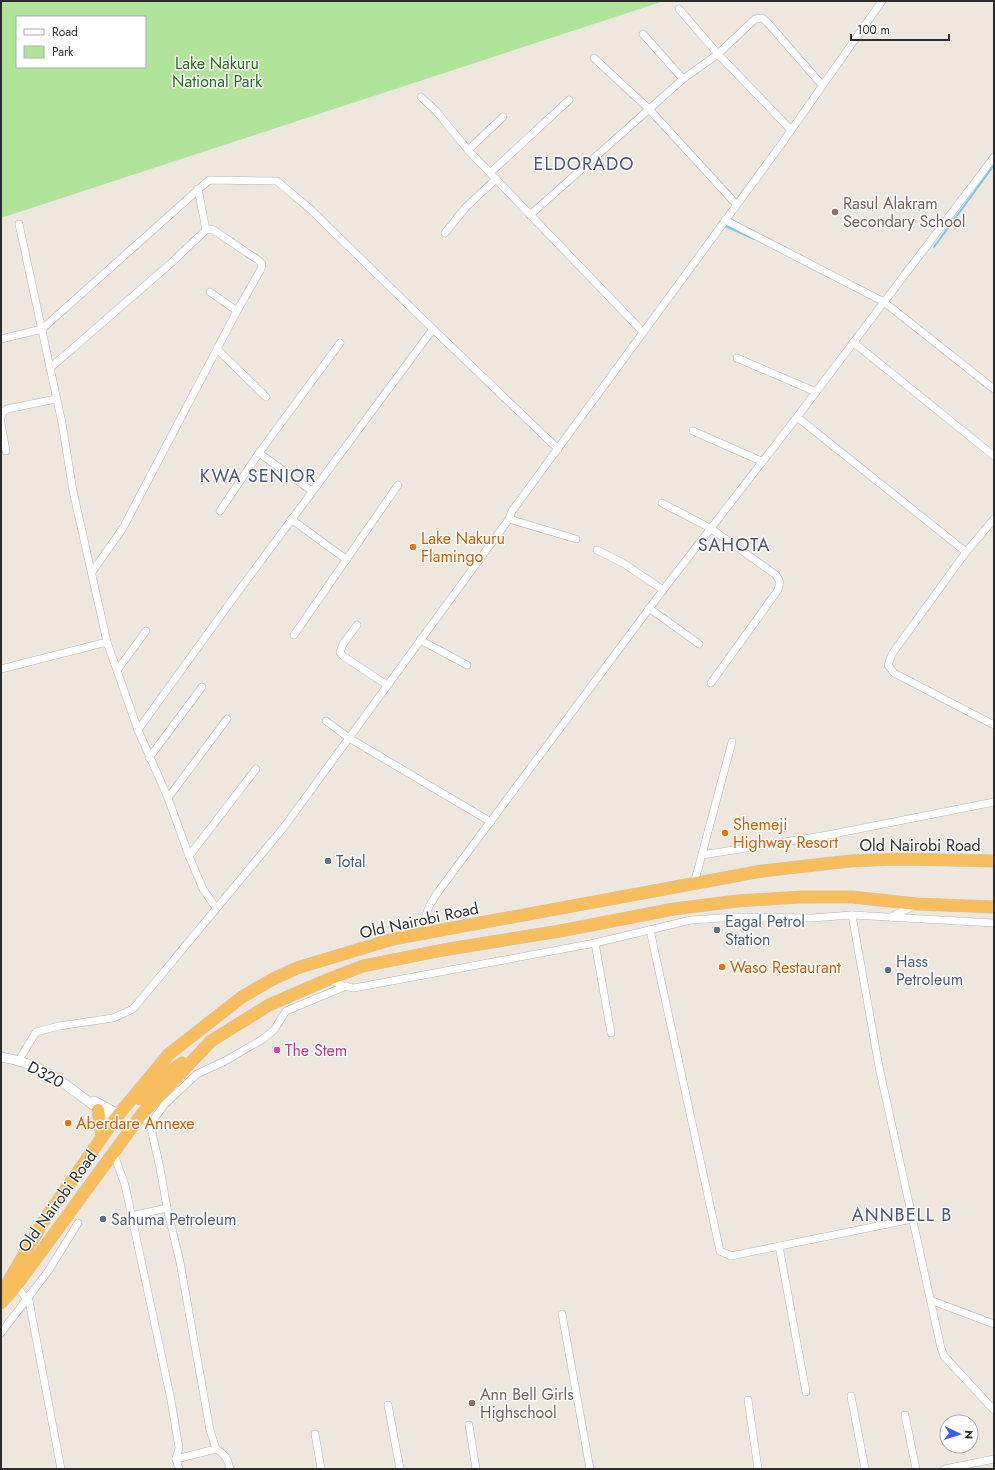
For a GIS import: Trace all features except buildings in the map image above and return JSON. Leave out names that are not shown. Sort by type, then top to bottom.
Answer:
[{"type":"highway","name":"Old Nairobi Road","points":[[1,1294],[43,1222],[102,1137],[169,1054],[242,997],[273,979],[297,968],[393,939],[762,871],[850,861],[898,859],[994,860]]},
{"type":"highway","name":"Old Nairobi Road","points":[[1,1303],[16,1286],[141,1115],[211,1041],[269,1005],[328,979],[363,966],[400,958],[560,931],[674,909],[737,901],[800,897],[852,897],[917,904],[994,907]]},
{"type":"highway","points":[[203,1026],[200,1031],[201,1038],[211,1041]]},
{"type":"highway","points":[[54,1232],[117,1118],[155,1082],[196,1056]]},
{"type":"highway","points":[[98,1110],[102,1137]]},
{"type":"street","points":[[18,1060],[36,1032],[60,1026],[113,1018],[133,1009],[284,827],[509,519],[512,511],[791,130],[882,1]]},
{"type":"street","points":[[679,9],[718,54],[791,130]]},
{"type":"street","points":[[530,215],[683,79],[718,54],[750,22],[755,19],[762,18],[767,22],[822,85]]},
{"type":"street","points":[[642,34],[683,79]]},
{"type":"street","points":[[594,58],[649,109],[736,204]]},
{"type":"street","points":[[421,97],[436,111],[468,150],[643,332]]},
{"type":"street","points":[[445,233],[493,176],[569,100]]},
{"type":"street","points":[[468,150],[503,117]]},
{"type":"street","points":[[430,932],[426,926],[427,908],[649,608],[761,461],[797,417],[994,158]]},
{"type":"street","points":[[1,339],[42,329],[209,180],[276,181],[309,208],[558,449]]},
{"type":"street","points":[[198,189],[206,230]]},
{"type":"street","points":[[725,220],[884,302],[994,388]]},
{"type":"street","points":[[19,224],[50,368],[73,491],[107,642],[118,669],[138,730],[149,758],[168,798],[189,856],[203,889],[216,908]]},
{"type":"street","points":[[50,368],[170,264],[206,230],[212,229],[262,264],[261,269],[237,311],[123,528],[92,572]]},
{"type":"street","points":[[210,292],[237,311]]},
{"type":"street","points":[[138,730],[291,519],[433,328]]},
{"type":"street","points":[[853,342],[994,456]]},
{"type":"street","points":[[220,511],[259,453],[340,343]]},
{"type":"street","points":[[217,349],[266,397]]},
{"type":"street","points":[[737,358],[816,392]]},
{"type":"street","points":[[1,418],[2,413],[7,409],[56,399]]},
{"type":"street","points":[[797,417],[966,552]]},
{"type":"street","points":[[1,423],[6,451]]},
{"type":"street","points":[[693,431],[761,461]]},
{"type":"street","points":[[259,453],[312,491]]},
{"type":"street","points":[[294,634],[398,485]]},
{"type":"street","points":[[662,503],[710,528],[776,575],[780,582],[774,595],[711,683]]},
{"type":"street","points":[[291,519],[347,560]]},
{"type":"street","points":[[509,519],[576,539]]},
{"type":"street","points":[[994,519],[966,552],[892,654],[888,665],[894,673],[994,725]]},
{"type":"street","points":[[597,550],[623,563],[663,590]]},
{"type":"street","points":[[649,608],[699,644]]},
{"type":"street","points":[[357,625],[343,644],[340,652],[343,656],[387,684]]},
{"type":"street","points":[[118,669],[146,631]]},
{"type":"street","points":[[420,640],[467,665]]},
{"type":"street","points":[[1,669],[107,642]]},
{"type":"street","points":[[149,758],[202,687]]},
{"type":"street","points":[[168,798],[227,719]]},
{"type":"street","points":[[326,721],[349,738],[491,822]]},
{"type":"street","points":[[694,884],[732,742]]},
{"type":"street","points":[[189,856],[256,769]]},
{"type":"street","points":[[702,855],[828,835],[994,802]]},
{"type":"street","points":[[890,918],[917,904]]},
{"type":"street","points":[[852,915],[880,1067],[912,1219],[944,1356],[994,1410]]},
{"type":"street","points":[[328,979],[354,988],[595,943],[691,920],[726,917],[812,918],[852,915],[994,923]]},
{"type":"street","points":[[650,930],[720,1251],[731,1256],[912,1219]]},
{"type":"street","points":[[595,943],[611,1033]]},
{"type":"street","points":[[150,1124],[165,1104],[197,1074],[225,1061],[263,1039],[274,1030],[286,1011],[346,986]]},
{"type":"street","name":"D320","points":[[1,1057],[18,1060],[52,1075],[87,1099],[98,1110],[117,1118]]},
{"type":"street","name":"D320","points":[[87,1099],[101,1104],[117,1118]]},
{"type":"street","points":[[141,1115],[150,1124],[167,1208],[180,1262],[210,1430],[216,1449]]},
{"type":"street","points":[[113,1152],[125,1185],[171,1400],[179,1448],[176,1459],[179,1469]]},
{"type":"street","points":[[131,1216],[167,1208]]},
{"type":"street","points":[[1,1333],[49,1270],[78,1223]]},
{"type":"street","points":[[778,1246],[806,1392]]},
{"type":"street","points":[[16,1286],[28,1299],[61,1469]]},
{"type":"street","points":[[930,1300],[994,1324]]},
{"type":"street","points":[[562,1314],[590,1469]]},
{"type":"street","points":[[851,1396],[865,1469]]},
{"type":"street","points":[[748,1400],[758,1469]]},
{"type":"street","points":[[388,1405],[400,1469]]},
{"type":"street","points":[[905,1415],[916,1469]]},
{"type":"street","points":[[469,1426],[476,1469]]},
{"type":"street","points":[[316,1434],[321,1469]]},
{"type":"street","points":[[176,1459],[216,1449],[222,1452],[228,1459],[230,1469]]},
{"type":"street","points":[[945,1469],[994,1459]]},
{"type":"green space","name":"Lake Nakuru National Park","points":[[1,1],[664,1],[1,218]]},
{"type":"waterway","points":[[934,247],[994,165]]},
{"type":"waterway","points":[[725,226],[754,239]]},
{"type":"place","name":"Rasul Alakram Secondary School","points":[[835,212]]},
{"type":"place","name":"Lake Nakuru Flamingo","points":[[413,547]]},
{"type":"place","name":"Shemeji Highway Resort","points":[[725,833]]},
{"type":"place","name":"Total","points":[[328,861]]},
{"type":"place","name":"Eagal Petrol Station","points":[[717,930]]},
{"type":"place","name":"Waso Restaurant","points":[[722,967]]},
{"type":"place","name":"Hass Petroleum","points":[[888,970]]},
{"type":"place","name":"The Stem","points":[[277,1050]]},
{"type":"place","name":"Aberdare Annexe","points":[[68,1123]]},
{"type":"place","name":"Sahuma Petroleum","points":[[103,1219]]},
{"type":"place","name":"Ann Bell Girls Highschool","points":[[472,1403]]},
{"type":"district","name":"ELDORADO","points":[[584,164]]},
{"type":"district","name":"KWA SENIOR","points":[[258,476]]},
{"type":"district","name":"SAHOTA","points":[[734,545]]},
{"type":"district","name":"ANNBELL B","points":[[902,1215]]}]
